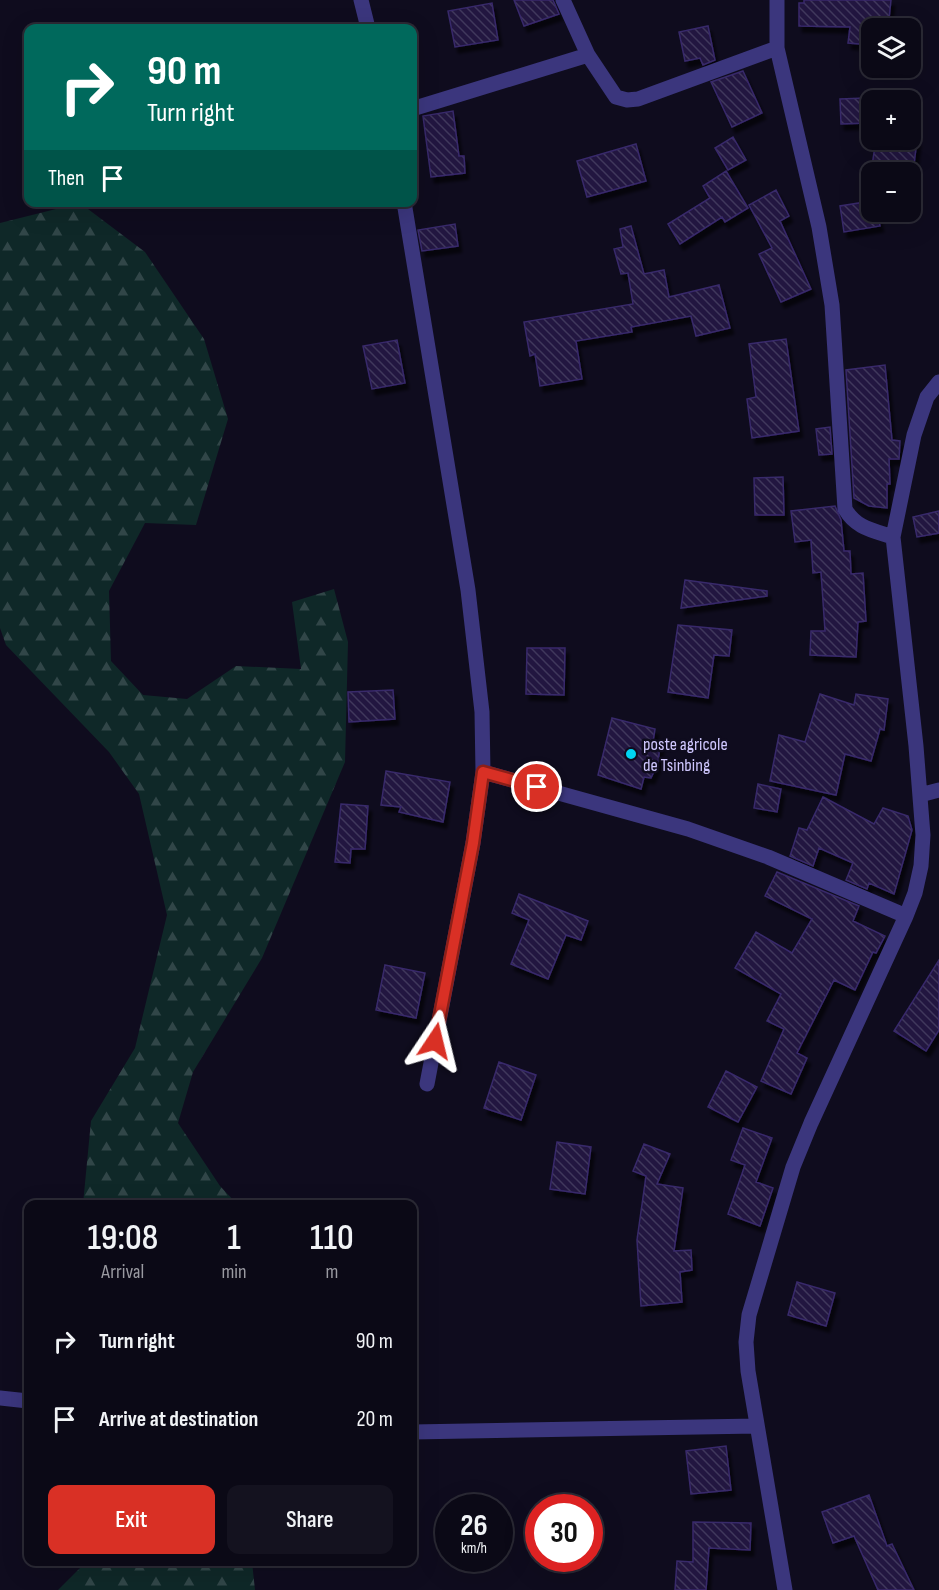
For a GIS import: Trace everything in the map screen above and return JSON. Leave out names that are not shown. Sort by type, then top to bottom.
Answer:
[{"type":"street","points":[[362,0],[367,24]]},
{"type":"street","points":[[563,0],[588,55],[616,97],[627,100],[638,99],[777,48]]},
{"type":"street","points":[[777,0],[777,48],[819,227],[832,304],[845,508],[852,520],[864,528],[893,537]]},
{"type":"street","points":[[417,107],[588,55]]},
{"type":"street","points":[[405,207],[468,590],[482,712],[483,772],[473,843],[427,1084]]},
{"type":"street","points":[[785,1590],[748,1371],[746,1342],[753,1303],[793,1167],[906,916],[915,893],[921,866],[923,835],[920,795],[893,537],[914,435],[927,397],[939,382]]},
{"type":"street","points":[[483,772],[615,807],[748,850],[906,916]]},
{"type":"street","points":[[920,795],[939,790]]},
{"type":"street","points":[[0,1398],[24,1401]]},
{"type":"street","points":[[417,1432],[757,1426]]},
{"type":"green space","points":[[64,207],[85,207],[145,252],[204,339],[228,419],[196,525],[145,523],[109,591],[111,661],[143,695],[187,699],[236,666],[301,669],[292,602],[334,589],[348,642],[345,762],[262,958],[193,1072],[178,1123],[220,1186],[233,1200],[83,1200],[91,1121],[135,1048],[167,915],[139,794],[109,752],[6,645],[0,628],[0,223]]},
{"type":"green space","points":[[82,1566],[252,1566],[255,1590],[58,1590]]},
{"type":"building","points":[[514,0],[553,0],[559,14],[524,26]]},
{"type":"building","points":[[804,0],[891,0],[889,18],[861,18],[861,44],[848,43],[850,27],[799,26],[799,3],[804,3]]},
{"type":"building","points":[[492,3],[498,40],[455,47],[448,11]]},
{"type":"building","points":[[708,26],[715,60],[703,65],[700,58],[685,61],[679,32]]},
{"type":"building","points":[[743,71],[762,113],[732,127],[711,82]]},
{"type":"building","points":[[861,98],[861,123],[841,124],[840,99]]},
{"type":"building","points":[[453,111],[459,156],[464,156],[465,173],[431,177],[423,116]]},
{"type":"building","points":[[733,137],[746,160],[728,170],[715,148]]},
{"type":"building","points":[[636,144],[646,181],[587,197],[577,161]]},
{"type":"building","points":[[874,150],[916,150],[914,162],[873,162]]},
{"type":"building","points":[[726,171],[748,208],[725,222],[722,217],[680,244],[668,224],[710,198],[703,186]]},
{"type":"building","points":[[776,190],[789,216],[780,221],[811,289],[781,302],[759,254],[772,248],[749,205]]},
{"type":"building","points":[[861,203],[861,222],[879,222],[880,226],[844,232],[840,206]]},
{"type":"building","points":[[455,224],[458,246],[422,251],[418,230]]},
{"type":"building","points":[[631,226],[644,274],[664,270],[669,297],[719,285],[730,328],[696,336],[691,316],[631,327],[632,332],[576,341],[582,379],[540,386],[535,354],[530,356],[524,322],[633,304],[628,273],[621,274],[614,249],[623,247],[620,229]]},
{"type":"building","points":[[786,339],[799,431],[752,438],[747,399],[756,397],[749,344]]},
{"type":"building","points":[[397,340],[405,383],[372,389],[363,346]]},
{"type":"building","points":[[885,365],[892,440],[900,441],[899,459],[889,459],[890,484],[887,484],[887,508],[869,506],[854,498],[846,370]]},
{"type":"building","points":[[830,427],[832,454],[819,455],[816,429]]},
{"type":"building","points":[[783,477],[784,515],[755,515],[754,478]]},
{"type":"building","points":[[835,506],[841,520],[844,551],[850,551],[851,574],[863,573],[866,621],[858,622],[856,657],[810,655],[811,631],[825,631],[821,572],[813,573],[811,540],[795,542],[791,511]]},
{"type":"building","points":[[939,511],[939,533],[917,537],[913,517]]},
{"type":"building","points":[[685,580],[767,591],[767,596],[681,608]]},
{"type":"building","points":[[678,625],[732,630],[729,656],[714,655],[708,698],[668,692]]},
{"type":"building","points":[[527,648],[565,648],[564,695],[526,694]]},
{"type":"building","points":[[393,690],[395,719],[349,722],[348,692]]},
{"type":"building","points":[[820,694],[854,705],[856,694],[888,699],[884,730],[880,729],[871,761],[845,754],[836,795],[770,781],[779,735],[805,742]]},
{"type":"building","name":"poste agricole de Tsinbing","points":[[612,718],[655,729],[653,742],[660,745],[658,763],[651,778],[644,777],[641,789],[598,775]]},
{"type":"building","points":[[386,771],[450,782],[443,822],[399,812],[401,807],[381,805]]},
{"type":"building","points":[[758,784],[781,789],[777,812],[754,808]]},
{"type":"building","points":[[823,797],[874,824],[883,808],[908,816],[912,830],[894,894],[869,883],[867,889],[846,880],[853,863],[819,848],[813,866],[790,856],[799,828],[807,830]]},
{"type":"building","points":[[341,804],[368,806],[365,849],[351,849],[350,863],[335,862]]},
{"type":"building","points":[[777,872],[859,906],[853,921],[885,936],[876,953],[873,952],[855,990],[834,980],[797,1053],[807,1058],[791,1094],[761,1081],[784,1029],[767,1021],[781,994],[735,968],[756,932],[792,953],[812,919],[765,896]]},
{"type":"building","points":[[519,894],[588,921],[581,940],[566,935],[548,979],[511,964],[529,920],[512,913]]},
{"type":"building","points":[[939,960],[939,1030],[926,1051],[894,1031]]},
{"type":"building","points":[[385,965],[425,973],[416,1018],[376,1010]]},
{"type":"building","points":[[499,1062],[536,1075],[521,1120],[484,1108]]},
{"type":"building","points":[[726,1071],[757,1087],[738,1122],[708,1107]]},
{"type":"building","points":[[743,1128],[772,1138],[756,1182],[773,1188],[760,1226],[728,1214],[745,1165],[731,1160]]},
{"type":"building","points":[[557,1142],[591,1147],[585,1194],[550,1189]]},
{"type":"building","points":[[644,1144],[670,1154],[657,1184],[683,1188],[674,1251],[691,1250],[692,1270],[680,1272],[682,1302],[641,1306],[637,1240],[646,1176],[633,1171]]},
{"type":"building","points":[[797,1282],[835,1293],[826,1326],[788,1315]]},
{"type":"building","points":[[726,1446],[731,1490],[691,1494],[686,1451]]},
{"type":"building","points":[[869,1495],[887,1546],[892,1544],[914,1590],[878,1590],[854,1536],[833,1543],[822,1512]]},
{"type":"building","points":[[693,1522],[751,1523],[750,1550],[709,1548],[706,1590],[675,1590],[677,1561],[693,1562]]},
{"type":"place","name":"poste agricole de Tsinbing","points":[[631,754]]},
{"type":"route","points":[[435,1041],[473,843],[483,772],[537,787]]}]
